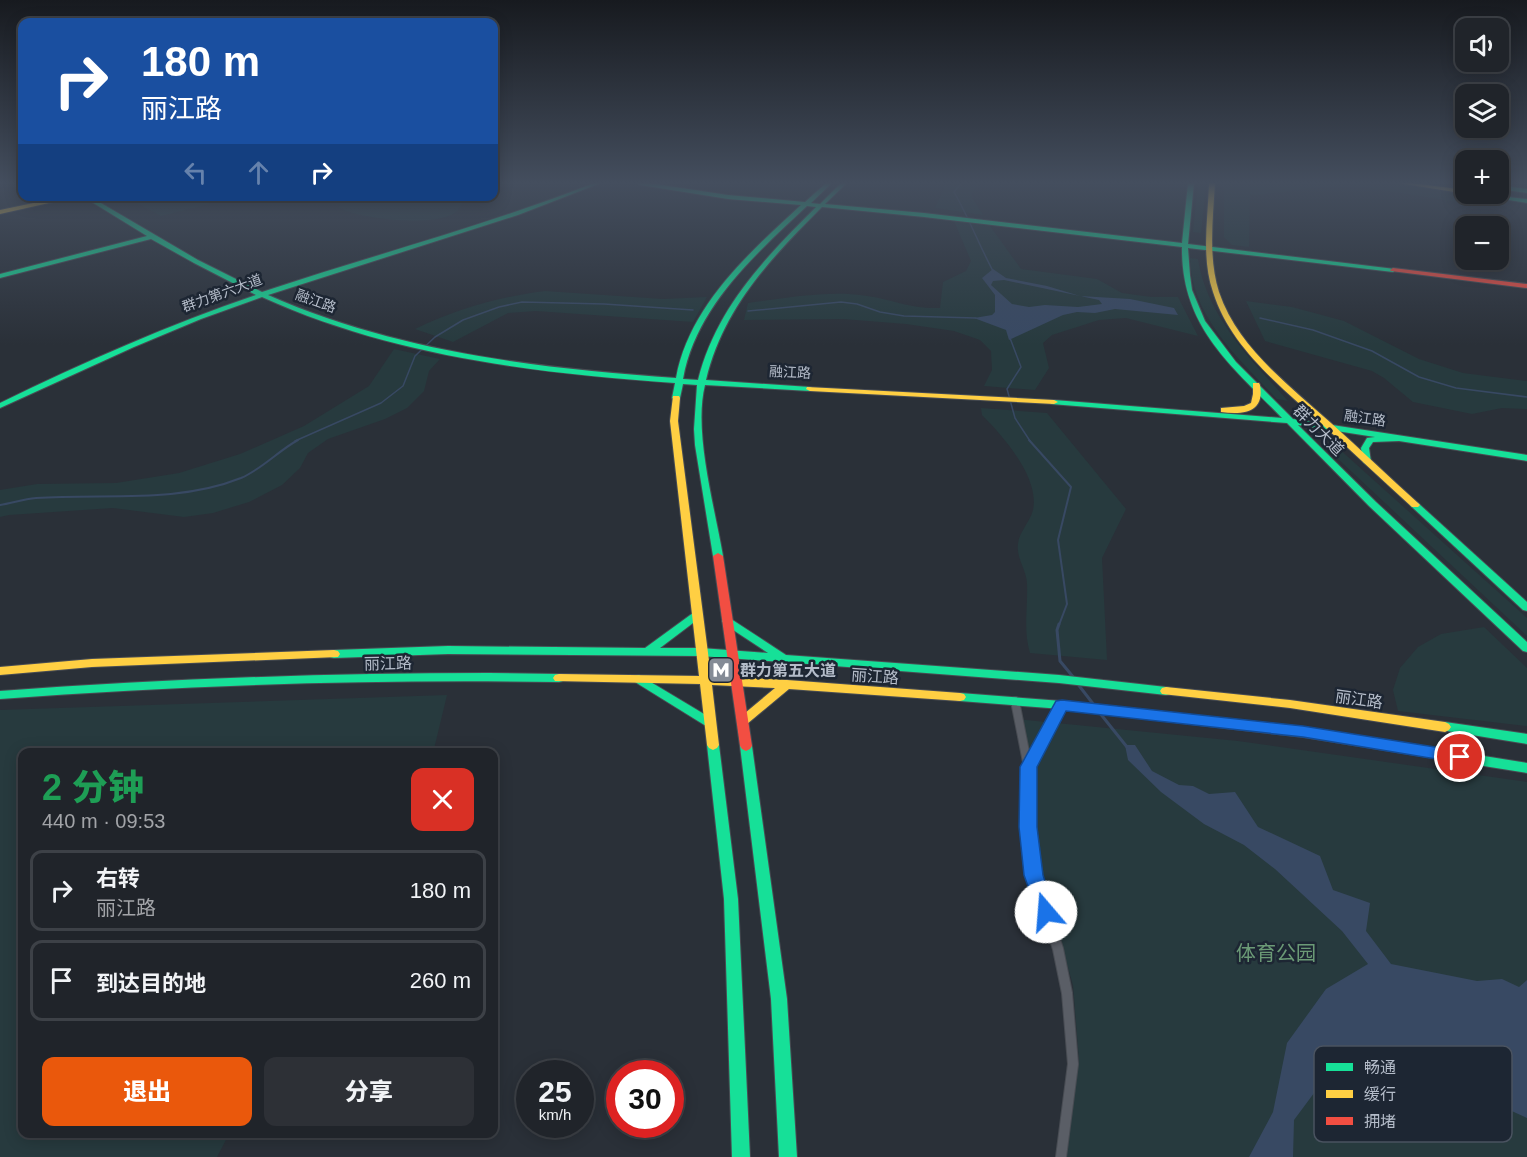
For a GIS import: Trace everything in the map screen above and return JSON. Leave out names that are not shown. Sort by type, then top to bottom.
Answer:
[{"type":"main road","points":[[0,274],[144,237]]},
{"type":"main road","name":"融江路","points":[[156,237],[317,318],[429,346],[677,377],[1224,410],[1527,453]]},
{"type":"main road","name":"融江路","points":[[167,237],[264,292]]},
{"type":"main road","name":"群力第六大道","points":[[0,400],[135,339],[264,292],[439,237]]},
{"type":"main road","name":"群力第六大道","points":[[0,406],[128,346],[264,292],[445,237]]},
{"type":"main road","points":[[741,1157],[731,899],[674,421],[677,377],[702,316],[729,280],[774,237]]},
{"type":"main road","points":[[788,1157],[779,999],[738,681],[698,428],[698,400],[708,354],[732,303],[759,269],[791,237]]},
{"type":"main road","points":[[1117,237],[1527,285]]},
{"type":"main road","name":"群力大道","points":[[1185,237],[1186,274],[1194,303],[1204,324],[1221,348],[1287,418],[1527,648]]},
{"type":"main road","name":"群力大道","points":[[1211,237],[1212,280],[1234,327],[1251,350],[1286,387],[1527,608]]},
{"type":"main road","points":[[1224,410],[1248,409],[1256,405],[1259,396],[1256,385]]},
{"type":"main road","name":"融江路","points":[[1023,399],[1287,418]]},
{"type":"main road","name":"融江路","points":[[1327,424],[1527,458]]},
{"type":"main road","points":[[1367,462],[1365,451],[1368,442],[1380,438],[1401,438]]},
{"type":"main road","points":[[647,652],[697,615]]},
{"type":"main road","points":[[728,621],[783,657]]},
{"type":"main road","name":"丽江路","points":[[0,670],[92,663],[437,651],[701,652],[1059,678],[1290,704],[1527,739]]},
{"type":"main road","name":"丽江路","points":[[0,695],[74,689],[459,676],[738,681],[1062,705],[1303,732],[1527,768]]},
{"type":"main road","points":[[639,679],[710,723]]},
{"type":"main road","points":[[743,722],[787,684]]},
{"type":"street","points":[[1015,701],[1028,767],[1028,827],[1034,875],[1058,949],[1069,1012],[1073,1064],[1061,1157]]},
{"type":"street","points":[[1028,767],[1062,705]]},
{"type":"green space","points":[[961,237],[998,237],[1021,269],[1097,279],[1122,293],[1151,297],[1178,297],[1198,336],[1126,318],[1099,320],[1052,335],[1043,343],[1049,368],[1035,390],[984,386],[992,370],[991,351],[980,340],[954,331],[906,324],[843,319],[744,320],[748,303],[822,294],[852,294],[911,306],[940,308],[943,282],[966,271],[971,261]]},
{"type":"green space","points":[[1224,237],[1249,237],[1249,247],[1232,245]]},
{"type":"green space","points":[[1190,258],[1198,259],[1211,300],[1232,336],[1288,401],[1277,399],[1220,336],[1199,299]]},
{"type":"green space","points":[[545,291],[663,299],[707,297],[693,322],[536,311],[508,313],[453,342],[415,329],[446,315],[478,305]]},
{"type":"green space","points":[[1246,301],[1292,307],[1344,321],[1419,359],[1463,373],[1527,381],[1527,409],[1502,408],[1472,414],[1413,402],[1372,371],[1265,341]]},
{"type":"green space","points":[[394,349],[440,359],[429,371],[424,391],[407,408],[385,419],[328,439],[308,453],[300,468],[282,485],[249,502],[213,513],[184,517],[113,508],[0,517],[0,490],[37,484],[116,483],[179,473],[240,454],[304,426],[369,386]]},
{"type":"green space","points":[[981,408],[1047,413],[1126,509],[1102,558],[1107,660],[1030,653],[1026,627],[1027,579],[1018,544],[1020,535],[1030,519],[1034,498],[1031,485],[1018,458],[982,415]]},
{"type":"green space","points":[[1321,443],[1337,447],[1527,618],[1527,636]]},
{"type":"green space","points":[[1484,627],[1527,668],[1527,726],[1398,711],[1393,690],[1400,668],[1418,647],[1441,634]]},
{"type":"green space","points":[[447,695],[434,748],[18,748],[18,1138],[227,1138],[217,1157],[0,1157],[0,710]]},
{"type":"green space","name":"体育公园","points":[[1015,719],[1238,741],[1527,782],[1527,1157],[1056,1157],[1079,1060],[1073,985],[1038,864]]},
{"type":"water","points":[[993,269],[1006,278],[1047,286],[1080,296],[1130,299],[1174,308],[1178,315],[1115,309],[1095,313],[1077,312],[1063,315],[1009,340],[1006,330],[974,318],[992,315],[995,312],[995,295],[982,278]],"holes":[[[1004,280],[1099,300],[1102,304],[1078,307],[1045,305],[1029,307],[1012,304],[991,285],[993,281]]]},
{"type":"water","points":[[1125,745],[1135,745],[1152,771],[1179,785],[1193,786],[1209,794],[1235,792],[1258,827],[1320,856],[1333,890],[1370,903],[1366,931],[1391,964],[1477,981],[1502,979],[1519,987],[1527,980],[1527,1118],[1512,1111],[1512,1046],[1314,1046],[1314,1093],[1294,1120],[1293,1157],[1249,1157],[1273,1112],[1287,1043],[1326,989],[1368,964],[1342,931],[1275,869],[1244,845],[1204,824],[1161,792],[1128,760]]},
{"type":"waterway","points":[[976,237],[993,271]]},
{"type":"waterway","points":[[295,441],[381,403],[403,386],[415,356],[435,337],[463,320],[499,307],[522,302],[604,304],[693,310]]},
{"type":"waterway","points":[[748,311],[841,302],[904,316],[976,318]]},
{"type":"waterway","points":[[1260,318],[1313,330],[1372,351],[1419,377],[1456,388],[1527,397]]},
{"type":"waterway","points":[[1010,338],[1021,367],[1007,389],[1015,418],[1030,441]]},
{"type":"waterway","points":[[0,505],[36,498],[140,496],[216,486],[249,474],[298,440]]},
{"type":"waterway","points":[[1029,440],[1071,487],[1058,540],[1067,604],[1059,625]]},
{"type":"waterway","points":[[1059,624],[1057,630],[1060,661],[1074,678]]},
{"type":"waterway","points":[[1077,683],[1094,705]]},
{"type":"waterway","points":[[1099,712],[1127,747]]},
{"type":"traffic: fast","points":[[0,276],[150,237]]},
{"type":"traffic: fast","points":[[154,237],[224,276],[283,304],[373,335],[434,350],[495,362],[621,377],[810,389]]},
{"type":"traffic: fast","points":[[0,406],[132,345],[233,305],[308,279],[445,237]]},
{"type":"traffic: fast","points":[[676,398],[682,364],[694,333],[711,305],[732,278],[771,237]]},
{"type":"traffic: fast","points":[[718,556],[698,429],[699,391],[708,356],[723,323],[742,292],[789,237]]},
{"type":"traffic: fast","points":[[1112,237],[1393,270]]},
{"type":"traffic: fast","points":[[1185,237],[1185,260],[1189,290],[1202,321],[1222,350],[1342,474],[1527,648]]},
{"type":"traffic: fast","points":[[1054,402],[1289,421],[1527,458]]},
{"type":"traffic: fast","points":[[1367,462],[1365,448],[1370,440],[1401,438]]},
{"type":"traffic: fast","points":[[1415,505],[1527,608]]},
{"type":"traffic: fast","points":[[647,652],[697,615]]},
{"type":"traffic: fast","points":[[728,621],[783,658]]},
{"type":"traffic: fast","points":[[334,654],[448,650],[701,652],[1059,679],[1166,691]]},
{"type":"traffic: fast","points":[[0,695],[140,685],[280,679],[559,678]]},
{"type":"traffic: fast","points":[[639,679],[710,723]]},
{"type":"traffic: fast","points":[[960,697],[1062,705],[1303,732],[1527,768]]},
{"type":"traffic: fast","points":[[1445,727],[1527,739]]},
{"type":"traffic: fast","points":[[713,745],[731,899],[741,1157]]},
{"type":"traffic: fast","points":[[746,746],[779,999],[788,1157]]},
{"type":"traffic: slow","points":[[1210,237],[1211,266],[1216,292],[1224,312],[1248,348],[1279,381],[1415,505]]},
{"type":"traffic: slow","points":[[1224,410],[1245,409],[1254,405],[1257,400],[1256,385]]},
{"type":"traffic: slow","points":[[810,389],[1054,402]]},
{"type":"traffic: slow","points":[[676,398],[674,421],[713,745]]},
{"type":"traffic: slow","points":[[0,671],[92,663],[334,654]]},
{"type":"traffic: slow","points":[[559,678],[738,681],[960,697]]},
{"type":"traffic: slow","points":[[743,721],[787,684]]},
{"type":"traffic: slow","points":[[1166,691],[1290,704],[1445,727]]},
{"type":"traffic: jam","points":[[1393,270],[1527,286]]},
{"type":"traffic: jam","points":[[718,556],[746,746]]},
{"type":"place","name":"群力第五大道","points":[[721,670]]},
{"type":"route","points":[[1046,912],[1034,875],[1028,827],[1028,767],[1062,705],[1303,732],[1460,757]]}]
